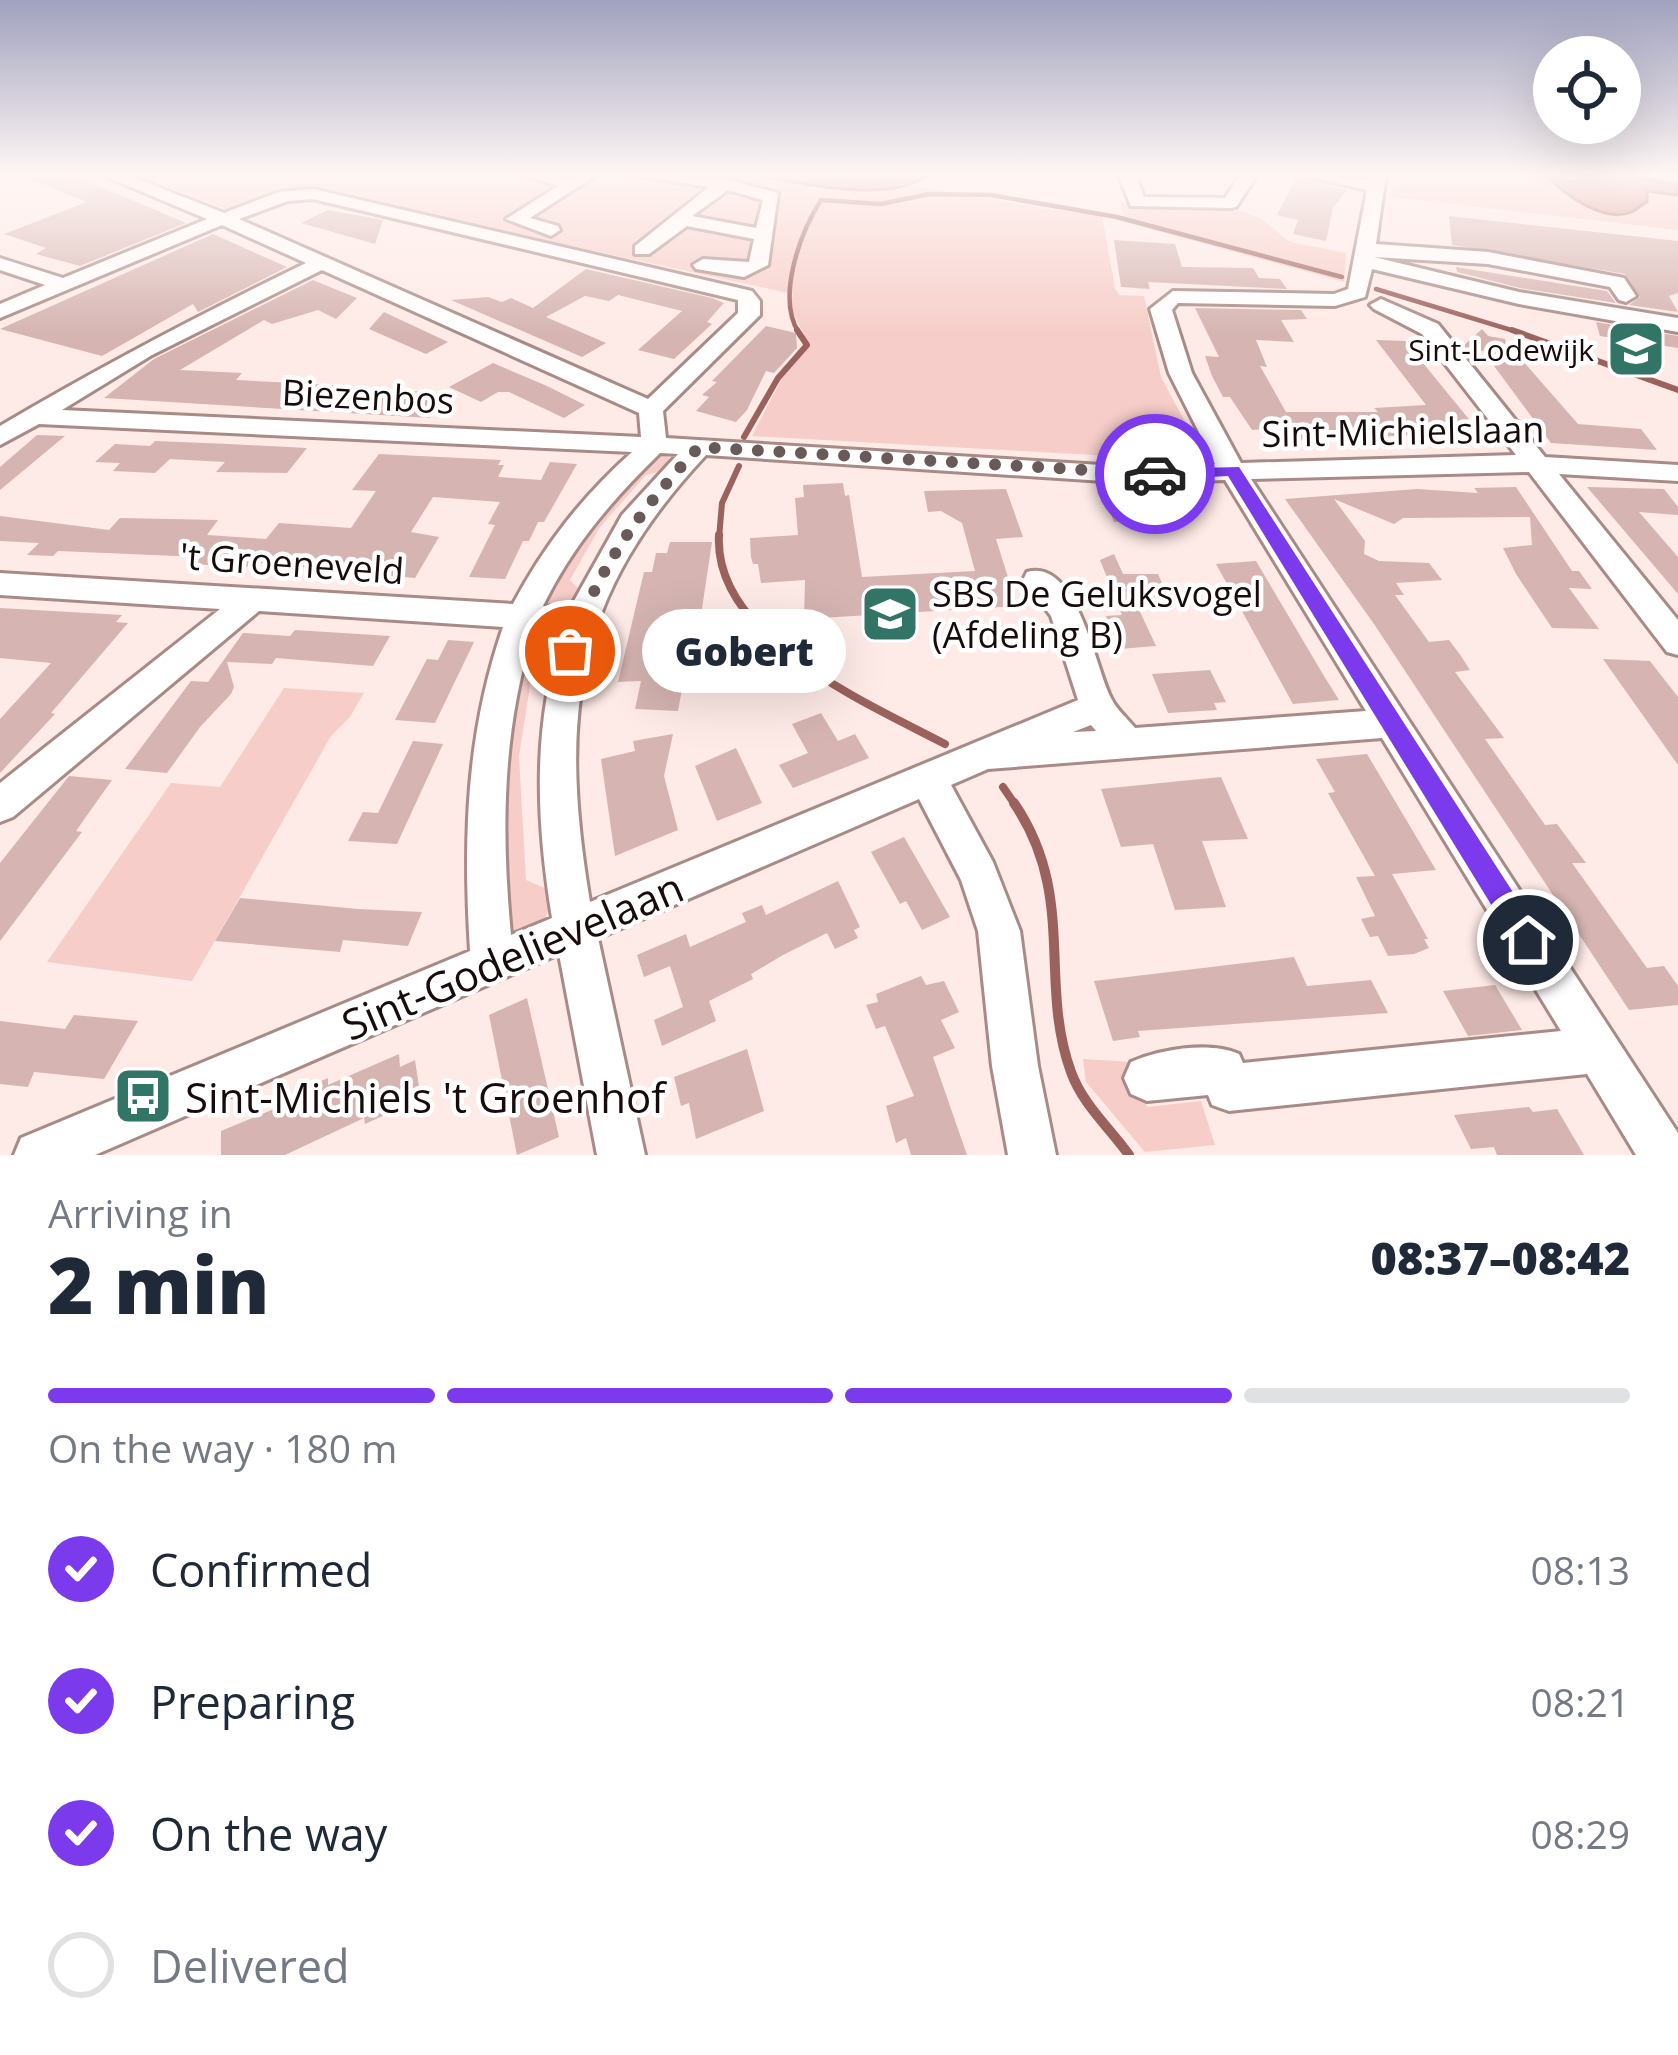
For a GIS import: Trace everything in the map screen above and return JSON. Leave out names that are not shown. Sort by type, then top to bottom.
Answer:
[{"type":"street","points":[[0,312],[200,228]]},
{"type":"street","points":[[242,228],[651,409]]},
{"type":"street","points":[[458,228],[745,295],[750,301],[749,315],[651,409]]},
{"type":"street","points":[[551,228],[744,271],[758,265],[766,228]]},
{"type":"street","points":[[642,250],[673,228]]},
{"type":"street","points":[[724,228],[765,236]]},
{"type":"street","points":[[1369,228],[1358,292],[1350,297],[1184,296],[1162,304],[1186,392],[1664,1155]]},
{"type":"street","points":[[1365,255],[1405,249],[1448,258],[1478,257],[1559,268],[1616,282],[1626,296]]},
{"type":"street","points":[[1365,255],[1519,298],[1678,325]]},
{"type":"street","points":[[0,437],[173,334],[321,263]]},
{"type":"street","points":[[0,264],[61,284]]},
{"type":"street","points":[[1381,305],[1430,329],[1678,643]]},
{"type":"street","points":[[492,963],[484,875],[484,774],[494,701],[522,617],[567,534],[621,471],[654,445],[651,409]]},
{"type":"street","name":"Biezenbos","points":[[33,416],[699,447]]},
{"type":"street","points":[[620,1155],[600,1039],[572,930],[554,813],[560,682],[580,620],[631,524],[699,447]]},
{"type":"street","name":"Sint-Michielslaan","points":[[699,447],[1135,475],[1367,463],[1534,463],[1678,473]]},
{"type":"street","points":[[1038,580],[1065,612],[1097,706],[1127,743]]},
{"type":"street","name":"'t Groeneveld","points":[[0,584],[580,620]]},
{"type":"street","points":[[0,805],[252,600]]},
{"type":"street","name":"Sint-Godelievelaan","points":[[38,1155],[119,1137],[492,963],[1097,706]]},
{"type":"street","name":"Sint-Godelievelaan","points":[[985,754],[1391,723]]},
{"type":"street","points":[[928,779],[979,875],[999,931],[1015,1066],[1032,1155]]},
{"type":"street","points":[[1147,1078],[1223,1070],[1229,1088],[1597,1049]]},
{"type":"shaded area","points":[[488,228],[1104,228],[1115,288],[1119,295],[1144,296],[1161,377],[1204,457],[752,436],[782,378],[809,345],[790,307],[793,294]]},
{"type":"shaded area","points":[[1146,228],[1272,228],[1290,242],[1346,253],[1344,282]]},
{"type":"shaded area","points":[[651,455],[669,457],[669,469],[646,475],[600,527],[570,580],[582,592],[573,606],[549,610],[539,604],[552,569]]},
{"type":"shaded area","points":[[533,631],[557,634],[559,644],[550,656],[534,661],[519,756],[526,880],[547,889],[552,902],[540,930],[518,937],[503,935],[493,765]]},
{"type":"shaded area","points":[[284,688],[364,693],[331,736],[192,981],[47,962],[171,783],[220,787]]},
{"type":"shaded area","points":[[1083,1059],[1133,1062],[1147,1107],[1201,1101],[1215,1145],[1145,1152],[1086,1082]]},
{"type":"building","points":[[20,228],[174,228],[80,266],[36,254],[46,248],[4,234]]},
{"type":"building","points":[[318,228],[380,228],[375,244]]},
{"type":"building","points":[[1295,228],[1329,228],[1326,241],[1293,234]]},
{"type":"building","points":[[1450,228],[1558,228],[1678,241],[1678,293],[1669,296],[1678,312],[1629,305],[1640,297],[1625,274],[1452,245]]},
{"type":"building","points":[[213,234],[287,267],[198,312],[193,304],[102,356],[0,329]]},
{"type":"building","points":[[1114,240],[1175,244],[1182,267],[1253,268],[1259,278],[1280,279],[1287,289],[1148,282],[1150,289],[1121,287]]},
{"type":"building","points":[[1456,267],[1607,291],[1616,303],[1520,288],[1457,272]]},
{"type":"building","points":[[586,269],[724,303],[707,322],[712,324],[674,359],[638,350],[682,311],[618,295],[609,301],[585,296],[546,317],[606,343],[582,357],[451,300],[488,297],[502,302],[511,298],[533,308]]},
{"type":"building","points":[[313,280],[357,298],[336,319],[318,310],[272,324],[264,320],[180,370],[242,373],[236,380],[350,386],[343,395],[406,398],[412,391],[447,393],[430,418],[104,398],[154,359]]},
{"type":"building","points":[[1195,308],[1301,310],[1307,319],[1281,320],[1294,342],[1256,340],[1267,367],[1260,366],[1286,412],[1378,412],[1374,408],[1426,405],[1376,340],[1405,341],[1472,423],[1422,422],[1434,434],[1289,441],[1280,428],[1252,430],[1230,397],[1223,397],[1212,376],[1205,356],[1219,357]]},
{"type":"building","points":[[384,312],[448,342],[426,354],[369,329]]},
{"type":"building","name":"Sint-Lodewijk","points":[[1596,322],[1678,336],[1678,348],[1600,336]]},
{"type":"building","points":[[766,326],[796,333],[797,348],[774,373],[766,371],[747,410],[736,422],[696,411],[709,397],[702,395],[717,382],[712,381]]},
{"type":"building","points":[[1482,329],[1488,336],[1505,339],[1507,350],[1522,360],[1578,424],[1641,429],[1657,450],[1551,443],[1483,351],[1462,347]]},
{"type":"building","points":[[493,363],[585,405],[564,418],[509,392],[498,392],[481,402],[449,387]]},
{"type":"building","points":[[37,435],[65,436],[0,490],[0,467]]},
{"type":"building","points":[[155,441],[307,448],[287,473],[216,472],[225,462],[170,459],[155,473],[113,471],[120,463],[95,462],[115,444],[150,446]]},
{"type":"building","points":[[379,454],[501,460],[498,465],[504,465],[498,477],[541,480],[550,462],[577,464],[544,522],[538,522],[529,541],[523,541],[505,579],[469,577],[495,525],[488,524],[500,502],[433,497],[411,532],[439,537],[415,578],[251,562],[246,568],[195,564],[201,557],[58,551],[53,556],[27,555],[39,543],[0,541],[0,516],[109,530],[120,518],[218,520],[207,535],[266,539],[279,523],[351,528],[376,491],[352,490]]},
{"type":"building","points":[[843,483],[862,577],[975,571],[962,523],[941,511],[928,512],[924,491],[1006,489],[1023,537],[996,539],[1017,606],[804,619],[805,580],[761,583],[750,538],[798,535],[795,498],[804,497],[803,485]]},
{"type":"building","points":[[1516,487],[1572,571],[1579,571],[1592,589],[1569,588],[1599,629],[1552,628],[1516,574],[1503,548],[1532,545],[1530,517],[1403,518],[1394,524],[1334,499],[1365,541],[1364,554],[1379,561],[1429,563],[1442,580],[1396,583],[1404,595],[1395,595],[1429,642],[1449,640],[1461,656],[1470,670],[1455,672],[1504,738],[1485,739],[1545,825],[1557,824],[1586,863],[1572,863],[1647,968],[1664,966],[1678,986],[1678,1005],[1629,1010],[1374,624],[1285,499],[1417,489],[1478,493],[1474,488]]},
{"type":"building","points":[[1587,487],[1664,489],[1678,507],[1678,515],[1639,512],[1678,557],[1678,594]]},
{"type":"building","points":[[1156,500],[1165,518],[1114,522],[1106,501]]},
{"type":"building","points":[[670,542],[712,542],[698,635],[692,635],[678,711],[635,709],[641,681],[618,682],[644,572],[652,572],[656,553],[667,553]]},
{"type":"building","points":[[1114,554],[1123,574],[1158,574],[1168,597],[1134,599],[1156,646],[1119,649],[1106,616],[1122,615],[1100,560]]},
{"type":"building","points":[[1256,561],[1339,700],[1293,704],[1216,564]]},
{"type":"building","points":[[0,608],[122,615],[116,622],[128,623],[0,773],[0,719],[51,663],[0,658]]},
{"type":"building","points":[[295,630],[390,636],[373,666],[276,658],[272,664],[227,662],[234,687],[231,694],[167,773],[125,769],[191,681],[208,682],[243,633],[290,636]]},
{"type":"building","points":[[448,640],[474,642],[435,723],[395,720],[427,659],[438,660]]},
{"type":"building","points":[[1603,659],[1650,661],[1678,697],[1678,765]]},
{"type":"building","points":[[1210,670],[1226,702],[1214,703],[1217,710],[1168,713],[1152,674]]},
{"type":"building","points":[[821,713],[838,741],[855,734],[869,758],[793,788],[779,765],[808,753],[792,724]]},
{"type":"building","points":[[673,734],[664,776],[678,830],[615,856],[601,759],[635,751],[633,741]]},
{"type":"building","points":[[413,741],[443,744],[397,844],[348,841],[363,812],[378,813]]},
{"type":"building","points":[[736,748],[762,803],[717,821],[695,766]]},
{"type":"building","points":[[1367,754],[1436,870],[1392,874],[1428,939],[1424,939],[1429,948],[1414,954],[1388,956],[1378,936],[1370,937],[1361,919],[1375,916],[1356,877],[1375,876],[1328,793],[1335,792],[1316,759]]},
{"type":"building","points":[[69,776],[112,780],[76,831],[82,832],[0,941],[0,863]]},
{"type":"building","points":[[1221,777],[1248,839],[1202,841],[1226,907],[1175,910],[1153,844],[1121,847],[1101,789]]},
{"type":"building","points":[[904,837],[950,917],[922,930],[906,901],[900,904],[871,852]]},
{"type":"building","points":[[838,881],[860,927],[854,930],[858,938],[835,949],[827,933],[783,955],[751,974],[753,979],[709,1001],[716,1021],[662,1046],[654,1020],[683,1007],[670,966],[644,977],[637,955],[686,934],[690,947],[746,922],[742,913],[762,905],[766,915]]},
{"type":"building","points":[[240,898],[422,912],[408,946],[343,940],[340,952],[215,941]]},
{"type":"building","points":[[1294,957],[1307,986],[1371,980],[1388,1013],[1138,1031],[1140,1037],[1113,1041],[1094,981]]},
{"type":"building","points":[[921,976],[926,985],[944,981],[959,1012],[941,1020],[955,1048],[933,1057],[967,1155],[911,1155],[906,1138],[896,1143],[886,1106],[914,1096],[885,1026],[876,1029],[866,1005],[878,1002],[876,994]]},
{"type":"building","points":[[1495,985],[1522,1030],[1468,1036],[1443,991]]},
{"type":"building","points":[[527,998],[559,1137],[517,1155],[489,1015]]},
{"type":"building","points":[[74,1015],[138,1021],[104,1079],[34,1072],[28,1087],[0,1084],[0,1021],[65,1029]]},
{"type":"building","points":[[747,1049],[764,1111],[696,1139],[689,1103],[681,1106],[674,1077]]},
{"type":"building","points":[[399,1054],[400,1067],[415,1060],[420,1093],[399,1103],[400,1108],[365,1124],[364,1118],[285,1155],[221,1155],[221,1131],[296,1100],[296,1092],[328,1078],[328,1085]]},
{"type":"building","points":[[1529,1107],[1533,1112],[1557,1109],[1584,1155],[1497,1155],[1494,1147],[1471,1149],[1454,1115]]},
{"type":"waterway","points":[[799,333],[792,319],[790,284],[806,228]]},
{"type":"waterway","points":[[1158,228],[1342,277]]},
{"type":"waterway","points":[[1376,289],[1517,332]]},
{"type":"waterway","points":[[1512,330],[1517,332]]},
{"type":"waterway","points":[[1517,332],[1521,333]]},
{"type":"waterway","points":[[1517,332],[1678,390]]},
{"type":"waterway","points":[[744,437],[778,378],[807,345],[799,333]]},
{"type":"waterway","points":[[719,536],[722,503],[739,466]]},
{"type":"waterway","points":[[719,536],[724,572],[741,605],[768,636],[839,687],[945,744]]},
{"type":"waterway","points":[[1003,787],[1014,803]]},
{"type":"waterway","points":[[1014,803],[1045,871],[1057,1005],[1071,1072],[1089,1105],[1129,1155]]},
{"type":"way so far","points":[[570,651],[600,576],[631,524],[699,447],[1155,474]]},
{"type":"place","name":"Sint-Lodewijk","points":[[1636,349]]},
{"type":"place","name":"SBS De Geluksvogel (Afdeling B)","points":[[890,614]]},
{"type":"place","name":"Gobert","points":[[570,651]]},
{"type":"place","name":"Sint-Michiels 't Groenhof","points":[[143,1096]]},
{"type":"route","points":[[1155,474],[1233,470],[1528,940]]}]
